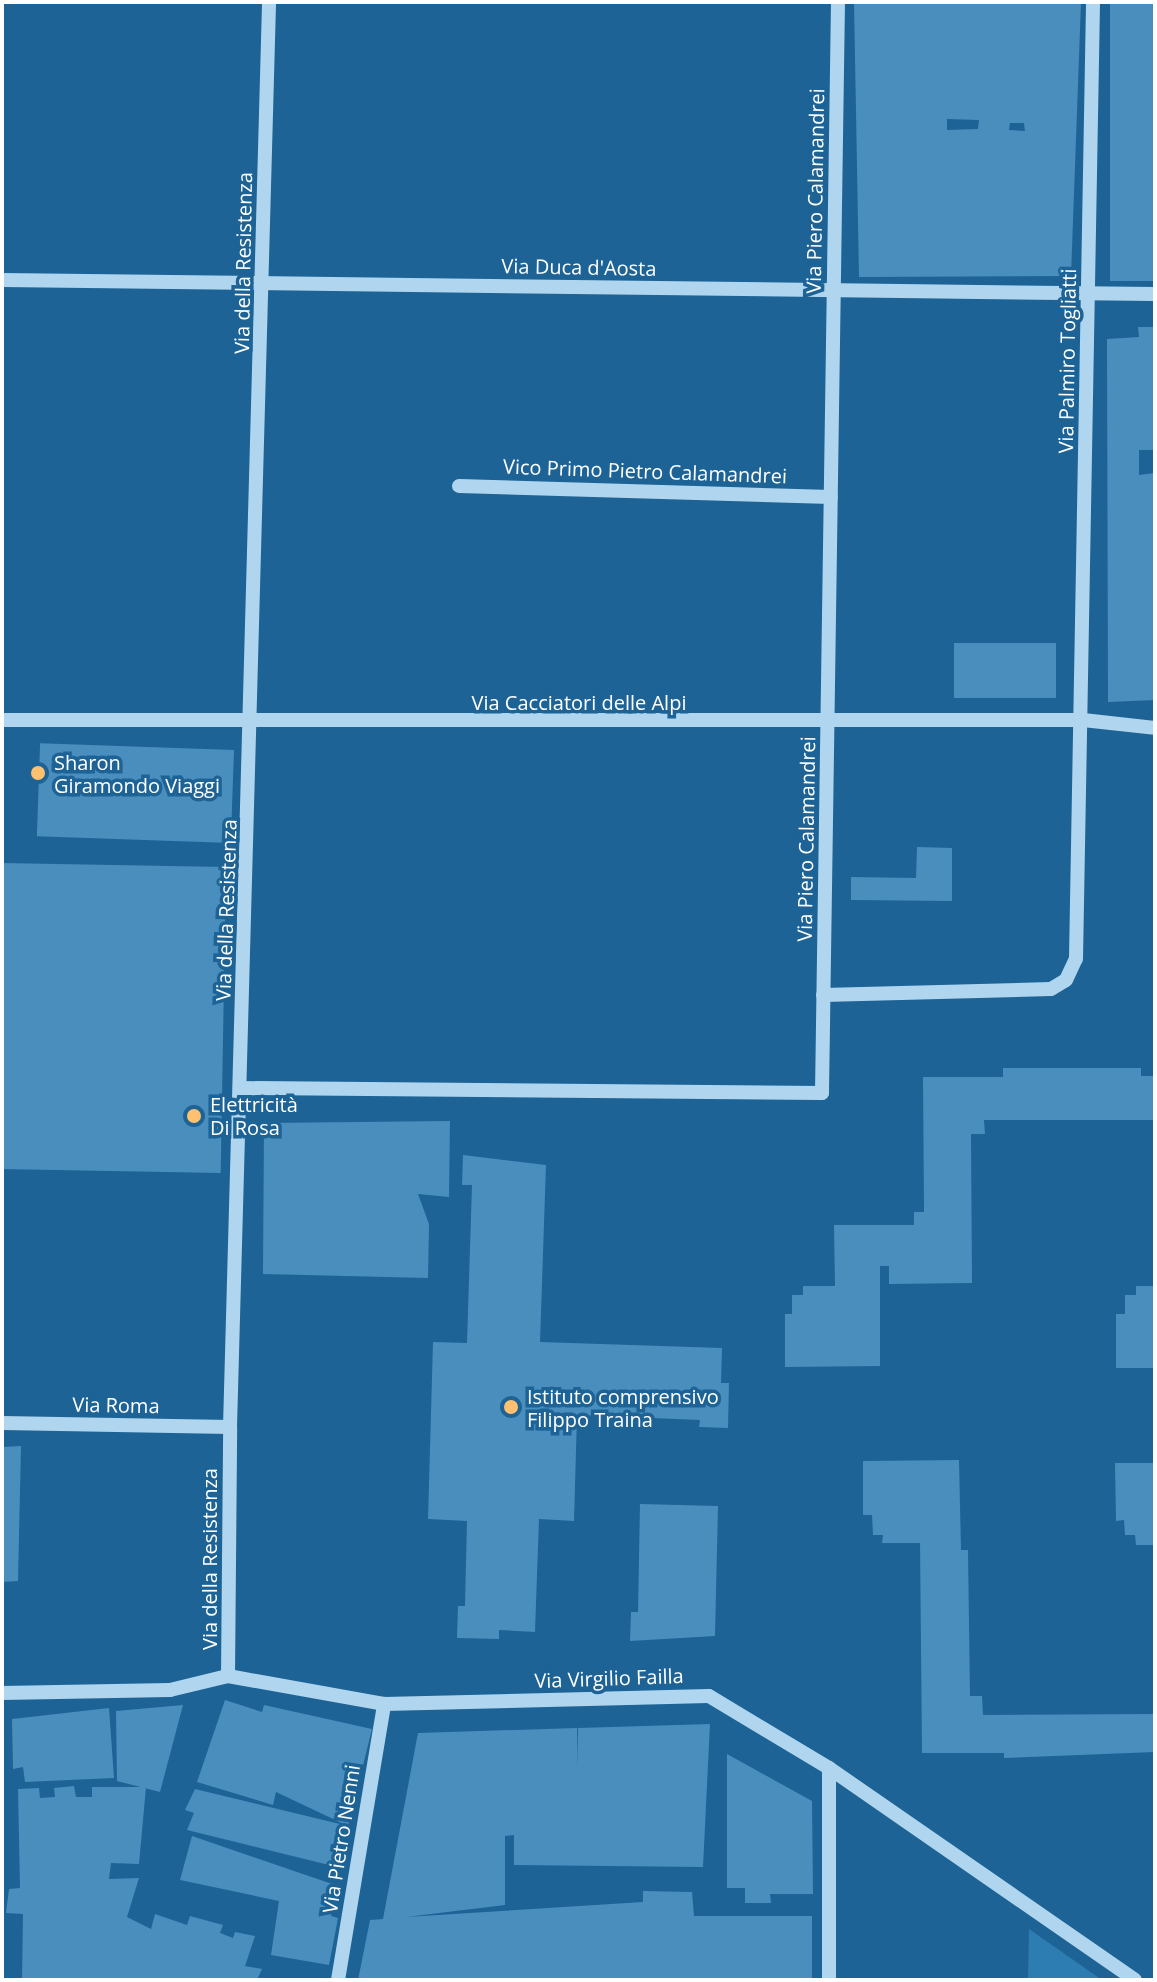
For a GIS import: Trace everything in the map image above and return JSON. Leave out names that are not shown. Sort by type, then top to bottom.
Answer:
[{"type":"street","name":"Via della Resistenza","points":[[228,1676],[230,1427],[252,720],[269,2]]},
{"type":"street","name":"Via Piero Calamandrei","points":[[240,1088],[822,1093],[838,2]]},
{"type":"street","name":"Via Palmiro Togliatti","points":[[823,995],[1051,989],[1066,980],[1076,959],[1083,720],[1093,2]]},
{"type":"street","name":"Via Duca d'Aosta","points":[[2,280],[1155,294]]},
{"type":"street","name":"Vico Primo Pietro Calamandrei","points":[[459,486],[831,497]]},
{"type":"street","name":"Via Cacciatori delle Alpi","points":[[2,720],[828,723],[1083,720],[1155,728]]},
{"type":"street","name":"Via Roma","points":[[2,1423],[230,1427]]},
{"type":"street","name":"Via Virgilio Failla","points":[[2,1693],[170,1690],[228,1676],[384,1704],[709,1696],[829,1768],[1135,1980]]},
{"type":"street","name":"Via Pietro Nenni","points":[[338,1980],[384,1704]]},
{"type":"street","points":[[829,1768],[829,1980]]},
{"type":"shaded area","points":[[1029,1929],[1102,1980],[1028,1980]]},
{"type":"building","points":[[854,2],[1081,2],[1071,276],[859,277]],"holes":[[[947,119],[979,120],[978,129],[947,130]],[[1010,123],[1024,123],[1025,131],[1009,130]]]},
{"type":"building","points":[[1110,2],[1155,2],[1155,281],[1110,281]]},
{"type":"building","points":[[1138,327],[1155,327],[1155,450],[1139,450],[1139,475],[1155,473],[1155,700],[1108,702],[1107,339],[1139,337]]},
{"type":"building","points":[[954,643],[1056,643],[1056,698],[954,698]]},
{"type":"building","points":[[40,743],[234,750],[231,843],[37,836]]},
{"type":"building","points":[[917,847],[952,848],[952,901],[851,900],[851,877],[916,878]]},
{"type":"building","points":[[2,863],[226,867],[221,1173],[2,1169]]},
{"type":"building","points":[[1003,1068],[1141,1068],[1141,1076],[1155,1076],[1155,1120],[984,1120],[985,1134],[971,1134],[972,1283],[889,1284],[889,1266],[880,1266],[880,1366],[785,1367],[785,1314],[792,1314],[792,1295],[803,1295],[803,1286],[835,1286],[834,1225],[914,1225],[914,1212],[924,1212],[923,1077],[1003,1077]]},
{"type":"building","points":[[450,1121],[449,1197],[418,1194],[429,1224],[428,1278],[263,1274],[264,1123]]},
{"type":"building","points":[[463,1155],[546,1165],[540,1342],[722,1348],[721,1383],[729,1383],[728,1428],[699,1427],[700,1420],[577,1415],[574,1521],[539,1519],[535,1632],[499,1630],[499,1639],[457,1638],[458,1606],[465,1606],[467,1521],[428,1519],[433,1342],[467,1343],[472,1185],[462,1185]]},
{"type":"building","points":[[1136,1286],[1155,1286],[1155,1368],[1116,1368],[1116,1314],[1125,1314],[1125,1295],[1136,1295]]},
{"type":"building","points":[[21,1446],[18,1581],[2,1582],[2,1447]]},
{"type":"building","points":[[959,1460],[961,1550],[968,1550],[970,1696],[982,1696],[983,1715],[1155,1714],[1155,1752],[1004,1758],[1004,1753],[922,1753],[920,1543],[882,1543],[883,1535],[873,1535],[872,1515],[863,1515],[863,1461]]},
{"type":"building","points":[[1115,1463],[1155,1463],[1155,1545],[1136,1545],[1135,1535],[1125,1535],[1124,1520],[1116,1521]]},
{"type":"building","points":[[640,1504],[718,1506],[715,1636],[630,1641],[631,1612],[638,1612]]},
{"type":"building","points":[[225,1700],[262,1712],[264,1705],[372,1729],[348,1826],[276,1792],[273,1805],[197,1782]]},
{"type":"building","points":[[183,1705],[160,1792],[117,1781],[116,1711]]},
{"type":"building","points":[[109,1708],[114,1778],[25,1782],[23,1767],[13,1769],[12,1719]]},
{"type":"building","points":[[710,1724],[703,1867],[514,1865],[514,1835],[505,1836],[505,1905],[406,1917],[643,1902],[643,1891],[692,1892],[694,1916],[812,1916],[812,1980],[358,1980],[370,1920],[383,1919],[418,1733],[577,1728],[577,1768],[578,1728]]},
{"type":"building","points":[[727,1754],[812,1801],[813,1894],[770,1894],[771,1903],[745,1903],[745,1888],[727,1888]]},
{"type":"building","points":[[74,1786],[76,1797],[92,1797],[92,1787],[146,1787],[139,1864],[111,1863],[109,1879],[139,1878],[127,1917],[151,1929],[155,1914],[187,1925],[190,1916],[223,1925],[220,1933],[233,1938],[235,1932],[255,1936],[245,1966],[262,1969],[257,1980],[22,1980],[23,1914],[6,1913],[9,1889],[20,1888],[18,1789],[39,1788],[40,1798],[55,1797],[54,1788]]},
{"type":"building","points":[[195,1789],[348,1826],[337,1867],[187,1830],[194,1813],[185,1810]]},
{"type":"building","points":[[192,1836],[338,1886],[331,1916],[338,1918],[329,1965],[271,1955],[279,1901],[180,1880]]},
{"type":"place","name":"Sharon Giramondo Viaggi","points":[[38,773]]},
{"type":"place","name":"Elettricità Di Rosa","points":[[194,1116]]},
{"type":"place","name":"Istituto comprensivo Filippo Traina","points":[[511,1407]]}]
